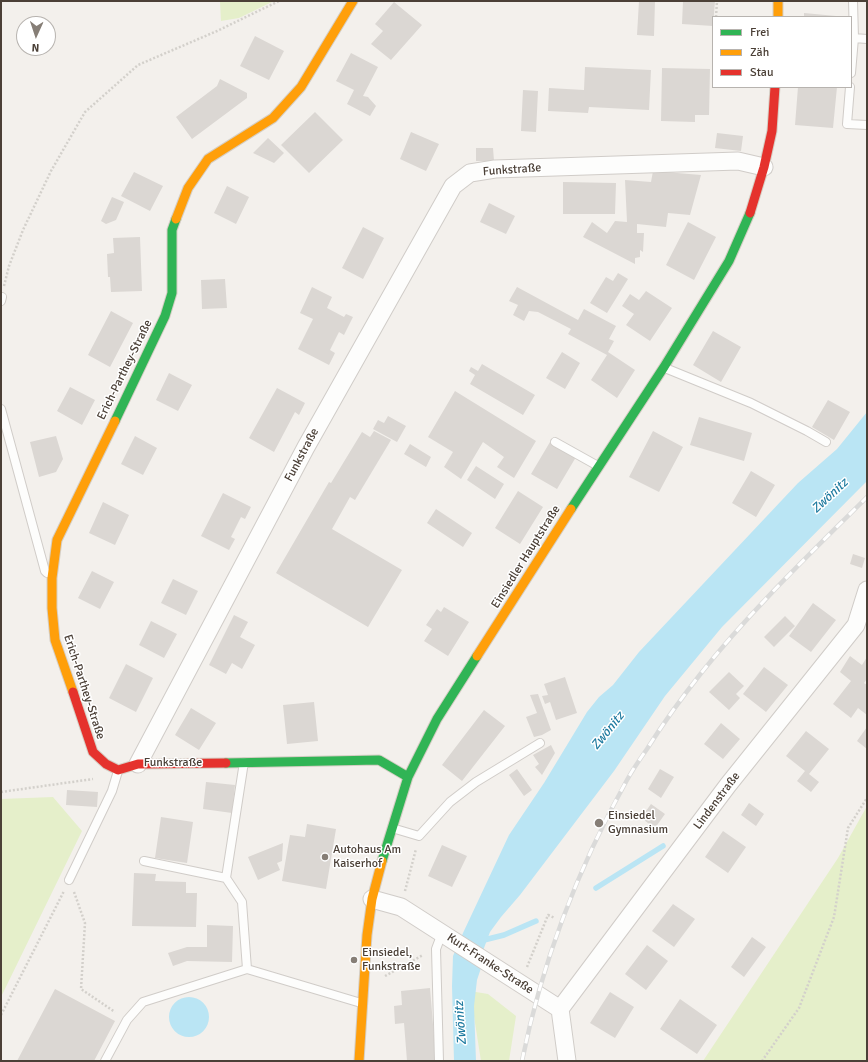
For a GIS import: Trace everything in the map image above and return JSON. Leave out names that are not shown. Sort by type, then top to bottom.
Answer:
[{"type":"street","name":"Erich-Parthey-Straße","points":[[118,770],[106,764],[93,752],[55,640],[52,608],[52,578],[56,540],[165,316],[172,293],[172,230],[188,188],[208,159],[273,118],[301,87],[354,1]]},
{"type":"street","points":[[778,1],[778,16]]},
{"type":"street","name":"Einsiedler Hauptstraße","points":[[360,1061],[363,987],[367,935],[372,899],[391,828],[408,777],[437,719],[598,466],[664,367],[729,261],[753,206],[764,167],[772,131],[775,88]]},
{"type":"street","name":"Funkstraße","points":[[408,777],[379,760],[138,764],[306,447],[453,186],[470,173],[495,169],[738,161],[764,167]]},
{"type":"street","name":"Lindenstraße","points":[[560,1009],[728,785],[856,625],[866,595]]},
{"type":"street","points":[[118,770],[138,764]]},
{"type":"street","name":"Kurt-Franke-Straße","points":[[372,899],[401,907],[560,1009]]},
{"type":"street","points":[[560,1009],[567,1061]]},
{"type":"lane","points":[[852,61],[854,38],[853,1]]},
{"type":"lane","points":[[854,38],[867,39]]},
{"type":"lane","points":[[850,88],[847,124],[867,126]]},
{"type":"lane","points":[[664,367],[751,404],[807,431],[826,442]]},
{"type":"lane","points":[[1,409],[45,571],[52,578]]},
{"type":"lane","points":[[555,442],[598,466]]},
{"type":"lane","points":[[391,828],[419,836],[450,802],[476,782],[540,743]]},
{"type":"lane","points":[[244,762],[226,878],[242,902],[247,969]]},
{"type":"lane","points":[[69,880],[112,792],[118,770]]},
{"type":"lane","points":[[144,861],[226,878]]},
{"type":"lane","points":[[439,1061],[436,948],[447,936]]},
{"type":"lane","points":[[105,1061],[127,1020],[143,1002],[247,969],[362,1003]]},
{"type":"path","points":[[1,299],[9,266],[23,230],[51,171],[85,112],[138,65],[217,31],[279,1]]},
{"type":"path","points":[[716,16],[717,1]]},
{"type":"path","points":[[1,792],[102,778],[118,770]]},
{"type":"path","points":[[762,1061],[799,1008],[834,917],[848,828],[867,798]]},
{"type":"path","points":[[401,907],[419,836]]},
{"type":"path","points":[[1,1015],[69,880]]},
{"type":"path","points":[[69,880],[85,923],[81,989],[127,1020]]},
{"type":"path","points":[[518,982],[548,915],[555,918]]},
{"type":"path","points":[[363,987],[436,948]]},
{"type":"green space","points":[[274,1],[239,18],[221,21],[220,2]]},
{"type":"green space","points":[[53,797],[82,831],[1,997],[1,799]]},
{"type":"green space","points":[[867,806],[867,1061],[703,1061],[838,858]]},
{"type":"green space","points":[[470,991],[488,994],[516,1016],[509,1061],[481,1061]]},
{"type":"water","name":"Zwönitz","points":[[867,412],[867,481],[722,627],[665,696],[614,771],[490,932],[484,948],[481,968],[477,980],[474,1006],[476,1061],[454,1061],[452,986],[453,956],[509,835],[544,783],[587,712],[599,697],[613,685],[639,652],[798,483],[837,449]]},
{"type":"water","points":[[193,997],[200,1000],[206,1006],[209,1017],[208,1025],[200,1034],[193,1037],[185,1037],[178,1034],[170,1025],[169,1013],[172,1006],[181,998]]},
{"type":"building","points":[[639,1],[655,1],[654,36],[637,35]]},
{"type":"building","points":[[683,1],[715,1],[712,26],[682,24]]},
{"type":"building","points":[[394,2],[422,25],[391,60],[371,44],[383,31],[375,24]]},
{"type":"building","points":[[804,13],[836,16],[804,16]]},
{"type":"building","points":[[255,36],[284,51],[269,80],[240,66]]},
{"type":"building","points":[[351,53],[378,67],[363,96],[368,97],[376,106],[370,116],[347,104],[354,90],[336,81]]},
{"type":"building","points":[[585,67],[651,70],[649,110],[589,107],[588,113],[548,111],[549,88],[584,90]]},
{"type":"building","points":[[662,68],[710,69],[709,115],[695,115],[695,122],[661,121]]},
{"type":"building","points":[[220,79],[247,93],[247,98],[192,139],[176,117],[217,86]]},
{"type":"building","points":[[798,88],[837,88],[833,128],[795,125]]},
{"type":"building","points":[[523,90],[538,91],[536,132],[521,131]]},
{"type":"building","points":[[315,112],[343,140],[309,173],[281,145]]},
{"type":"building","points":[[411,132],[439,144],[426,171],[400,159]]},
{"type":"building","points":[[717,133],[743,136],[741,151],[715,148]]},
{"type":"building","points":[[268,138],[284,153],[274,163],[253,153]]},
{"type":"building","points":[[476,148],[493,148],[494,161],[476,161]]},
{"type":"building","points":[[653,171],[701,175],[690,215],[668,213],[666,227],[637,224],[637,233],[644,233],[643,252],[640,250],[640,257],[635,258],[635,264],[583,237],[592,222],[607,233],[615,221],[627,222],[625,180],[651,182]]},
{"type":"building","points":[[134,172],[163,186],[150,211],[121,196]]},
{"type":"building","points":[[563,182],[616,183],[615,214],[563,214]]},
{"type":"building","points":[[227,186],[249,197],[236,224],[214,213]]},
{"type":"building","points":[[112,197],[124,202],[116,220],[106,224],[101,221]]},
{"type":"building","points":[[489,203],[515,216],[506,234],[480,222]]},
{"type":"building","points":[[688,222],[716,237],[694,280],[666,265]]},
{"type":"building","points":[[363,227],[384,238],[363,279],[342,268]]},
{"type":"building","points":[[140,237],[142,291],[111,292],[110,277],[108,277],[107,254],[114,253],[113,238]]},
{"type":"building","points":[[618,273],[628,279],[607,313],[590,303],[606,277],[613,281]]},
{"type":"building","points":[[225,279],[227,308],[202,309],[201,280]]},
{"type":"building","points":[[312,287],[332,297],[327,308],[344,317],[346,314],[353,317],[344,335],[339,332],[330,350],[335,353],[329,365],[298,349],[313,319],[300,313]]},
{"type":"building","points":[[517,287],[578,320],[584,309],[616,326],[609,339],[614,341],[608,352],[635,370],[617,398],[591,380],[607,355],[568,334],[571,329],[538,312],[529,311],[524,321],[513,315],[518,305],[509,301]]},
{"type":"building","points":[[646,291],[672,308],[650,341],[626,325],[634,314],[622,306],[630,294],[639,300]]},
{"type":"building","points":[[111,311],[133,323],[110,367],[88,355]]},
{"type":"building","points":[[713,331],[741,347],[721,382],[693,365]]},
{"type":"building","points":[[562,352],[580,363],[565,389],[546,378]]},
{"type":"building","points":[[482,364],[535,395],[523,415],[470,384],[475,375],[469,371],[471,367],[478,371]]},
{"type":"building","points":[[169,373],[192,385],[178,411],[156,400]]},
{"type":"building","points":[[70,387],[95,400],[82,425],[57,411]]},
{"type":"building","points":[[277,388],[305,403],[299,415],[295,412],[274,452],[249,438]]},
{"type":"building","points":[[455,391],[536,441],[514,478],[497,467],[504,457],[483,442],[461,479],[444,467],[453,452],[428,437]]},
{"type":"building","points":[[828,400],[850,412],[834,440],[812,427]]},
{"type":"building","points":[[388,416],[406,426],[397,442],[373,429],[378,420],[384,423]]},
{"type":"building","points":[[699,417],[752,433],[744,461],[690,445]]},
{"type":"building","points":[[374,431],[391,440],[355,500],[350,497],[332,529],[402,570],[368,627],[276,573],[329,482],[331,483],[362,432],[370,437]]},
{"type":"building","points":[[653,431],[683,447],[659,492],[629,477]]},
{"type":"building","points":[[56,436],[63,459],[56,472],[39,477],[30,442]]},
{"type":"building","points":[[135,436],[157,448],[143,475],[121,464]]},
{"type":"building","points":[[550,442],[576,457],[557,489],[531,474]]},
{"type":"building","points":[[410,444],[431,457],[426,467],[404,454]]},
{"type":"building","points":[[476,466],[504,484],[495,499],[467,480]]},
{"type":"building","points":[[751,471],[775,485],[756,517],[732,503]]},
{"type":"building","points":[[518,491],[543,507],[520,544],[495,528]]},
{"type":"building","points":[[223,493],[251,507],[245,519],[241,517],[231,537],[235,539],[229,550],[201,536]]},
{"type":"building","points":[[103,502],[129,515],[115,545],[89,533]]},
{"type":"building","points":[[436,509],[472,533],[463,547],[427,523]]},
{"type":"building","points":[[853,554],[865,558],[862,568],[850,564]]},
{"type":"building","points":[[92,571],[114,582],[100,609],[78,598]]},
{"type":"building","points":[[173,579],[198,591],[186,615],[161,603]]},
{"type":"building","points":[[813,603],[836,620],[811,652],[789,636]]},
{"type":"building","points":[[444,607],[469,622],[448,656],[424,641],[432,629],[426,625],[437,609],[441,612]]},
{"type":"building","points":[[234,615],[248,622],[240,637],[255,645],[242,669],[232,663],[226,674],[209,665]]},
{"type":"building","points":[[785,616],[795,626],[774,647],[764,637]]},
{"type":"building","points":[[151,621],[177,634],[164,658],[139,645]]},
{"type":"building","points":[[850,656],[862,665],[867,657],[867,679],[864,683],[867,685],[867,715],[858,708],[851,718],[833,704],[851,681],[840,672]]},
{"type":"building","points":[[126,664],[153,678],[136,712],[109,698]]},
{"type":"building","points":[[764,667],[788,685],[766,712],[743,694]]},
{"type":"building","points":[[729,672],[744,686],[736,694],[740,698],[729,710],[709,692]]},
{"type":"building","points":[[565,677],[577,713],[556,720],[550,702],[545,704],[542,696],[548,695],[544,684]]},
{"type":"building","points":[[538,694],[551,730],[534,737],[526,717],[537,713],[530,695]]},
{"type":"building","points":[[314,702],[318,741],[287,744],[283,705]]},
{"type":"building","points":[[191,708],[216,723],[199,750],[175,735]]},
{"type":"building","points":[[484,710],[505,726],[462,781],[442,765]]},
{"type":"building","points":[[721,723],[740,739],[723,759],[704,744]]},
{"type":"building","points":[[867,727],[867,749],[857,741]]},
{"type":"building","points":[[806,731],[829,749],[809,774],[819,782],[811,792],[797,781],[805,771],[786,756]]},
{"type":"building","points":[[551,745],[555,753],[542,775],[535,767],[539,764],[533,755]]},
{"type":"building","points":[[517,769],[532,790],[524,796],[509,775]]},
{"type":"building","points":[[660,769],[674,777],[661,798],[648,789]]},
{"type":"building","points":[[206,782],[235,785],[232,813],[203,809]]},
{"type":"building","points":[[67,790],[98,792],[97,807],[66,805]]},
{"type":"building","points":[[749,803],[764,814],[756,826],[741,815]]},
{"type":"building","points":[[651,804],[665,814],[655,828],[641,818]]},
{"type":"building","points":[[161,817],[193,822],[187,863],[155,858]]},
{"type":"building","points":[[307,824],[336,829],[326,889],[282,881],[290,835],[305,837]]},
{"type":"building","points":[[723,831],[746,847],[728,873],[705,857]]},
{"type":"building","points":[[283,843],[282,861],[277,863],[280,870],[258,880],[248,857]]},
{"type":"building","points":[[442,845],[467,856],[452,887],[428,876]]},
{"type":"building","points":[[134,873],[156,874],[155,881],[186,882],[186,893],[197,893],[196,927],[132,926]]},
{"type":"building","points":[[673,904],[695,919],[674,947],[652,931]]},
{"type":"building","points":[[207,925],[233,926],[232,962],[187,961],[173,966],[168,953],[187,947],[207,947]]},
{"type":"building","points":[[752,937],[766,947],[744,977],[731,967]]},
{"type":"building","points":[[647,945],[668,961],[646,990],[625,974]]},
{"type":"building","points":[[430,988],[436,1061],[407,1061],[404,1023],[395,1024],[394,1006],[402,1005],[401,991]]},
{"type":"building","points":[[55,989],[115,1021],[94,1061],[17,1061]]},
{"type":"building","points":[[610,992],[634,1007],[615,1038],[590,1023]]},
{"type":"building","points":[[680,999],[717,1025],[697,1054],[660,1029]]},
{"type":"waterway","points":[[596,888],[663,846]]},
{"type":"waterway","points":[[480,941],[504,935],[536,921]]},
{"type":"railway","points":[[522,1061],[540,988],[564,916],[609,813],[632,772],[674,709],[721,649],[782,582],[867,497]]},
{"type":"traffic: fast","points":[[571,509],[664,367],[729,261],[750,213]]},
{"type":"traffic: fast","points":[[115,421],[165,316],[172,293],[172,230],[176,219]]},
{"type":"traffic: fast","points":[[382,861],[408,777],[437,719],[477,656]]},
{"type":"traffic: fast","points":[[226,763],[379,760],[408,777]]},
{"type":"traffic: slow","points":[[176,219],[188,188],[208,159],[273,118],[301,87],[353,1]]},
{"type":"traffic: slow","points":[[778,1],[778,16]]},
{"type":"traffic: slow","points":[[73,692],[55,640],[52,608],[52,578],[57,540],[115,421]]},
{"type":"traffic: slow","points":[[477,656],[571,509]]},
{"type":"traffic: slow","points":[[359,1061],[367,935],[372,899],[382,861]]},
{"type":"traffic: jam","points":[[750,213],[764,167],[772,131],[775,88]]},
{"type":"traffic: jam","points":[[73,692],[93,752],[106,764],[118,770],[138,764],[226,763]]},
{"type":"place","name":"Einsiedel Gymnasium","points":[[599,823]]},
{"type":"place","name":"Autohaus Am Kaiserhof","points":[[325,857]]},
{"type":"place","name":"Einsiedel, Funkstraße","points":[[354,960]]}]
